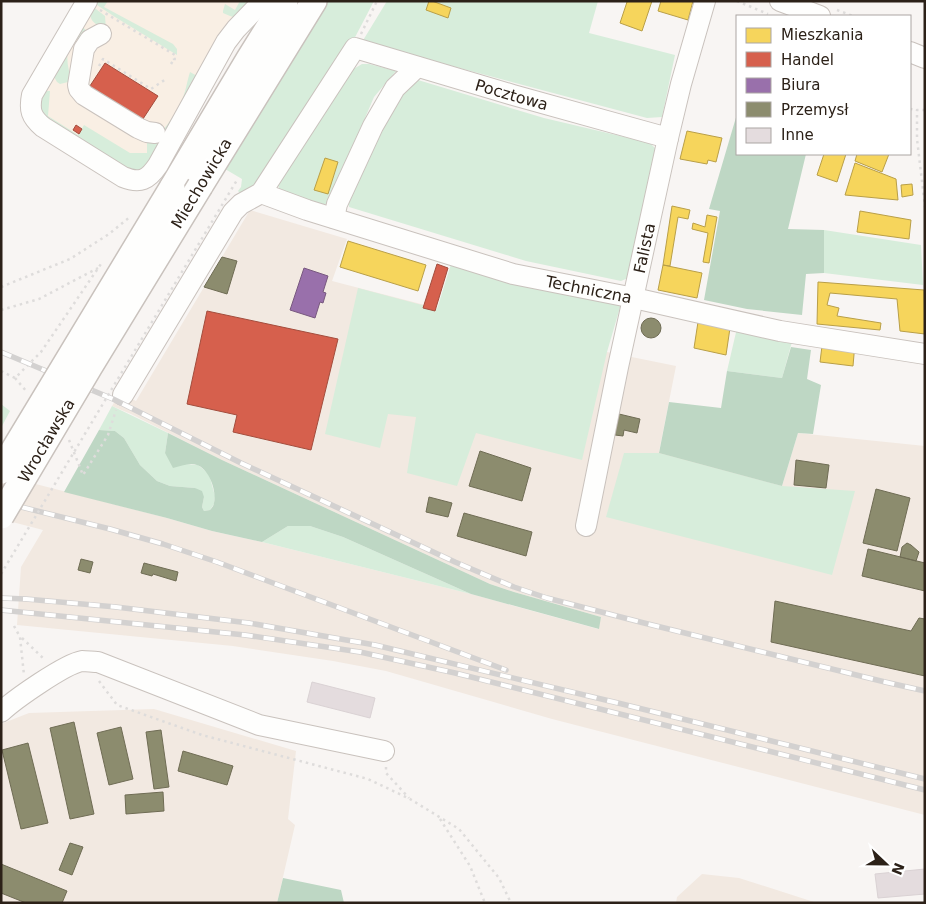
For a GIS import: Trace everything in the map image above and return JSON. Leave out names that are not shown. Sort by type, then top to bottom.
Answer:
[{"type":"main road","name":"Miechowicka","points":[[66,363],[286,1]]},
{"type":"main road","name":"Miechowicka","points":[[90,366],[314,1]]},
{"type":"main road","name":"Wrocławska","points":[[1,471],[66,363]]},
{"type":"main road","name":"Wrocławska","points":[[1,516],[90,366]]},
{"type":"street","points":[[93,5],[43,74],[32,95],[30,103],[31,113],[36,122],[43,127],[123,176],[137,181],[144,180],[154,172],[226,42],[263,1]]},
{"type":"street","name":"Falista","points":[[586,526],[618,367],[668,138],[681,84],[705,1]]},
{"type":"street","points":[[780,1],[817,15]]},
{"type":"street","points":[[96,37],[81,41],[76,44],[72,51],[71,68],[81,92],[138,128],[155,133]]},
{"type":"street","points":[[123,395],[233,212],[241,204],[261,193],[355,48]]},
{"type":"street","name":"Pocztowa","points":[[355,48],[513,95],[668,138]]},
{"type":"street","points":[[911,52],[925,58]]},
{"type":"street","points":[[334,218],[337,204],[373,126],[395,88],[417,67]]},
{"type":"street","name":"Techniczna","points":[[261,193],[513,274],[780,330],[925,354]]},
{"type":"street","points":[[1,712],[25,694],[71,665],[83,661],[98,662],[259,725],[384,751]]},
{"type":"path","points":[[355,48],[377,1]]},
{"type":"path","points":[[737,1],[744,2],[772,15]]},
{"type":"path","points":[[93,5],[175,55],[175,59],[171,64]]},
{"type":"path","points":[[98,67],[103,59],[151,89],[166,79]]},
{"type":"path","points":[[911,109],[925,110]]},
{"type":"path","points":[[917,110],[917,138],[925,206]]},
{"type":"path","points":[[1,574],[237,180]]},
{"type":"path","points":[[1,287],[70,259],[132,216]]},
{"type":"path","points":[[1,310],[39,299],[98,268],[41,352],[15,378],[1,371]]},
{"type":"path","points":[[14,626],[20,637],[58,672]]},
{"type":"path","points":[[20,637],[25,694]]},
{"type":"path","points":[[83,661],[117,705],[202,735],[368,779],[410,799],[459,830],[499,878],[511,903]]},
{"type":"path","points":[[384,751],[386,773],[410,799]]},
{"type":"path","points":[[439,817],[470,866],[485,903]]},
{"type":"shaded area","points":[[95,1],[255,1],[151,166],[43,120],[36,100]]},
{"type":"shaded area","points":[[250,210],[347,239],[332,281],[607,352],[676,366],[659,452],[782,486],[798,433],[925,446],[925,815],[552,719],[386,671],[233,646],[17,625],[21,567],[43,530],[1,519],[1,475],[212,531],[471,594],[598,629],[601,617],[490,584],[222,460],[112,406],[120,393],[136,401]]},
{"type":"shaded area","points":[[154,709],[296,751],[288,819],[295,825],[277,903],[1,903],[1,724],[29,713]]},
{"type":"shaded area","points":[[702,874],[739,878],[817,903],[676,903],[677,897]]},
{"type":"green space","points":[[95,1],[108,1],[104,7],[173,44],[177,49],[177,55],[115,17],[94,3]]},
{"type":"green space","points":[[240,1],[255,1],[237,18],[223,13],[225,4],[235,10]]},
{"type":"green space","points":[[326,1],[374,1],[352,43],[268,179],[244,197],[238,191],[241,187],[242,179],[220,166]]},
{"type":"green space","points":[[387,1],[598,1],[589,33],[675,55],[662,117],[647,118],[362,42]]},
{"type":"green space","points":[[92,6],[105,16],[106,30],[91,18]]},
{"type":"green space","points":[[82,26],[88,33],[75,41],[68,50],[67,55],[72,81],[60,84],[53,75]]},
{"type":"green space","points":[[362,64],[396,71],[374,97],[331,203],[321,205],[281,193],[278,185],[345,74]]},
{"type":"green space","points":[[190,72],[199,77],[154,162],[135,173],[43,120],[36,100],[44,91],[50,91],[48,116],[78,135],[84,125],[130,153],[147,153],[147,142],[158,136],[179,105],[185,93]]},
{"type":"green space","points":[[418,80],[544,118],[650,143],[657,150],[628,278],[621,281],[526,261],[349,207],[348,199],[401,92]]},
{"type":"green space","points":[[736,117],[736,155],[806,155],[788,229],[824,230],[824,273],[806,274],[802,315],[747,309],[704,300],[720,211],[709,209]]},
{"type":"green space","points":[[824,230],[921,245],[923,285],[824,273]]},
{"type":"green space","points":[[451,264],[621,304],[607,352],[582,460],[476,433],[457,486],[407,473],[416,417],[388,414],[380,448],[325,434],[358,288],[437,309]]},
{"type":"green space","points":[[737,328],[793,338],[782,378],[727,371]]},
{"type":"green space","points":[[791,347],[811,350],[807,379],[821,385],[813,434],[798,433],[782,486],[659,453],[669,402],[721,408],[727,371],[782,378]]},
{"type":"green space","points":[[1,404],[10,411],[1,428]]},
{"type":"green space","points":[[112,406],[168,433],[165,453],[186,464],[198,465],[209,474],[215,496],[214,504],[210,510],[204,511],[202,507],[204,497],[195,488],[170,486],[157,481],[140,465],[124,438],[115,431],[99,430]]},
{"type":"green space","points":[[99,430],[115,431],[124,438],[140,465],[157,481],[170,486],[195,488],[202,491],[204,497],[202,507],[204,511],[210,510],[214,504],[215,498],[211,481],[205,471],[197,465],[188,464],[173,468],[165,453],[168,433],[222,460],[490,584],[601,617],[599,629],[471,594],[343,537],[310,526],[288,526],[262,542],[212,531],[64,492]]},
{"type":"green space","points":[[624,453],[659,453],[782,486],[855,491],[832,575],[606,517]]},
{"type":"green space","points":[[288,526],[310,526],[343,537],[471,594],[262,542]]},
{"type":"green space","points":[[283,878],[341,890],[344,903],[277,903]]},
{"type":"building: Mieszkania","points":[[429,1],[451,8],[448,18],[426,10]]},
{"type":"building: Mieszkania","points":[[625,1],[652,1],[642,31],[620,23],[627,2]]},
{"type":"building: Mieszkania","points":[[661,1],[693,1],[688,20],[658,11]]},
{"type":"building: Mieszkania","points":[[687,131],[722,138],[716,162],[708,160],[707,164],[680,159]]},
{"type":"building: Mieszkania","points":[[824,155],[846,155],[837,182],[817,175]]},
{"type":"building: Mieszkania","points":[[857,155],[889,155],[882,172],[855,161]]},
{"type":"building: Mieszkania","points":[[325,158],[338,162],[328,194],[314,190]]},
{"type":"building: Mieszkania","points":[[855,163],[896,179],[898,200],[845,195]]},
{"type":"building: Mieszkania","points":[[912,184],[913,195],[902,197],[901,185]]},
{"type":"building: Mieszkania","points":[[672,206],[690,210],[688,219],[678,217],[670,266],[663,265]]},
{"type":"building: Mieszkania","points":[[860,211],[911,220],[909,239],[857,232]]},
{"type":"building: Mieszkania","points":[[707,215],[717,217],[709,263],[703,262],[708,233],[692,229],[693,223],[705,227]]},
{"type":"building: Mieszkania","points":[[348,241],[426,265],[418,291],[340,267]]},
{"type":"building: Mieszkania","points":[[663,265],[702,273],[697,298],[658,290]]},
{"type":"building: Mieszkania","points":[[818,282],[924,290],[925,334],[900,331],[897,299],[830,293],[827,305],[839,308],[837,316],[881,323],[880,330],[817,324]]},
{"type":"building: Mieszkania","points":[[698,322],[730,328],[726,355],[694,348]]},
{"type":"building: Mieszkania","points":[[823,338],[855,343],[853,366],[820,362]]},
{"type":"building: Handel","points":[[105,63],[158,96],[139,125],[86,92]]},
{"type":"building: Handel","points":[[76,125],[82,129],[79,134],[73,130]]},
{"type":"building: Handel","points":[[437,264],[448,268],[435,311],[423,308]]},
{"type":"building: Handel","points":[[207,311],[338,339],[311,450],[233,432],[237,415],[187,404]]},
{"type":"building: Biura","points":[[304,268],[328,276],[323,292],[326,293],[323,303],[320,302],[315,318],[290,310]]},
{"type":"building: Przemysł","points":[[222,257],[237,261],[227,294],[204,287]]},
{"type":"building: Przemysł","points":[[651,318],[658,321],[661,328],[658,335],[651,338],[644,335],[641,328],[644,321]]},
{"type":"building: Przemysł","points":[[619,414],[640,419],[637,433],[624,430],[623,436],[615,435]]},
{"type":"building: Przemysł","points":[[480,451],[531,468],[522,501],[469,486]]},
{"type":"building: Przemysł","points":[[796,460],[829,465],[826,488],[794,485]]},
{"type":"building: Przemysł","points":[[876,489],[910,498],[897,551],[863,543]]},
{"type":"building: Przemysł","points":[[429,497],[452,503],[448,517],[426,512]]},
{"type":"building: Przemysł","points":[[464,513],[532,532],[526,556],[457,536]]},
{"type":"building: Przemysł","points":[[907,543],[919,552],[916,561],[900,557],[902,547]]},
{"type":"building: Przemysł","points":[[868,549],[925,563],[925,591],[862,576]]},
{"type":"building: Przemysł","points":[[81,559],[93,562],[90,573],[78,570]]},
{"type":"building: Przemysł","points":[[144,563],[178,572],[176,581],[153,574],[152,576],[141,573]]},
{"type":"building: Przemysł","points":[[775,601],[911,631],[919,618],[925,619],[925,676],[771,642]]},
{"type":"building: Przemysł","points":[[74,722],[94,814],[70,819],[50,728]]},
{"type":"building: Przemysł","points":[[121,727],[133,779],[109,785],[97,733]]},
{"type":"building: Przemysł","points":[[161,730],[169,787],[154,789],[146,732]]},
{"type":"building: Przemysł","points":[[28,743],[48,823],[21,829],[2,750]]},
{"type":"building: Przemysł","points":[[183,751],[233,766],[227,785],[178,771]]},
{"type":"building: Przemysł","points":[[163,792],[164,811],[126,814],[125,795]]},
{"type":"building: Przemysł","points":[[70,843],[83,847],[72,875],[59,870]]},
{"type":"building: Przemysł","points":[[1,864],[67,891],[62,903],[26,903],[1,893]]},
{"type":"building: Inne","points":[[312,682],[375,698],[370,718],[307,702]]},
{"type":"building: Inne","points":[[925,869],[925,894],[878,898],[875,874]]},
{"type":"railway","points":[[1,352],[113,399],[241,463],[455,562],[514,587],[547,598],[644,623],[925,691]]},
{"type":"railway","points":[[1,502],[163,544],[217,562],[506,670]]},
{"type":"railway","points":[[1,598],[116,607],[249,623],[375,645],[925,779]]},
{"type":"railway","points":[[1,610],[245,635],[360,652],[455,673],[925,790]]}]
